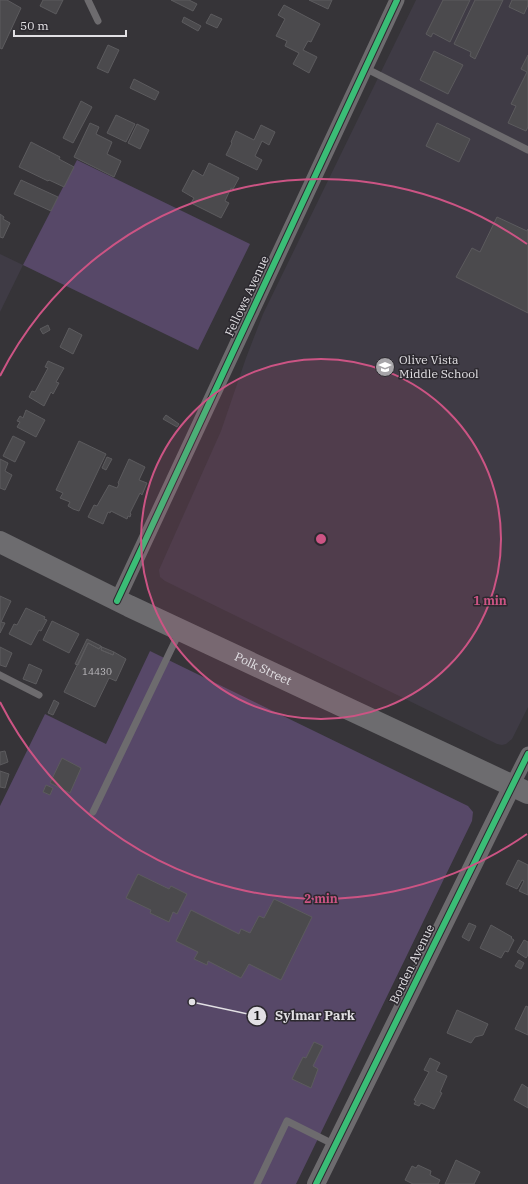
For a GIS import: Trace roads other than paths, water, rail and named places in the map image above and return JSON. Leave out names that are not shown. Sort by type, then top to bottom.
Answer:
[{"type":"main road","name":"Polk Street","points":[[0,542],[180,631],[520,789]]},
{"type":"street","name":"Fellows Avenue","points":[[117,601],[397,0]]},
{"type":"street","name":"Borden Avenue","points":[[316,1184],[520,789],[528,754]]},
{"type":"lane","points":[[88,0],[98,21]]},
{"type":"lane","points":[[365,68],[528,150]]},
{"type":"lane","points":[[93,812],[180,631]]},
{"type":"lane","points":[[0,675],[39,695]]},
{"type":"lane","points":[[257,1184],[287,1121],[335,1146]]},
{"type":"place","name":"Olive Vista Middle School","points":[[385,367]]},
{"type":"place","name":"Sylmar Park","points":[[192,1002]]}]
